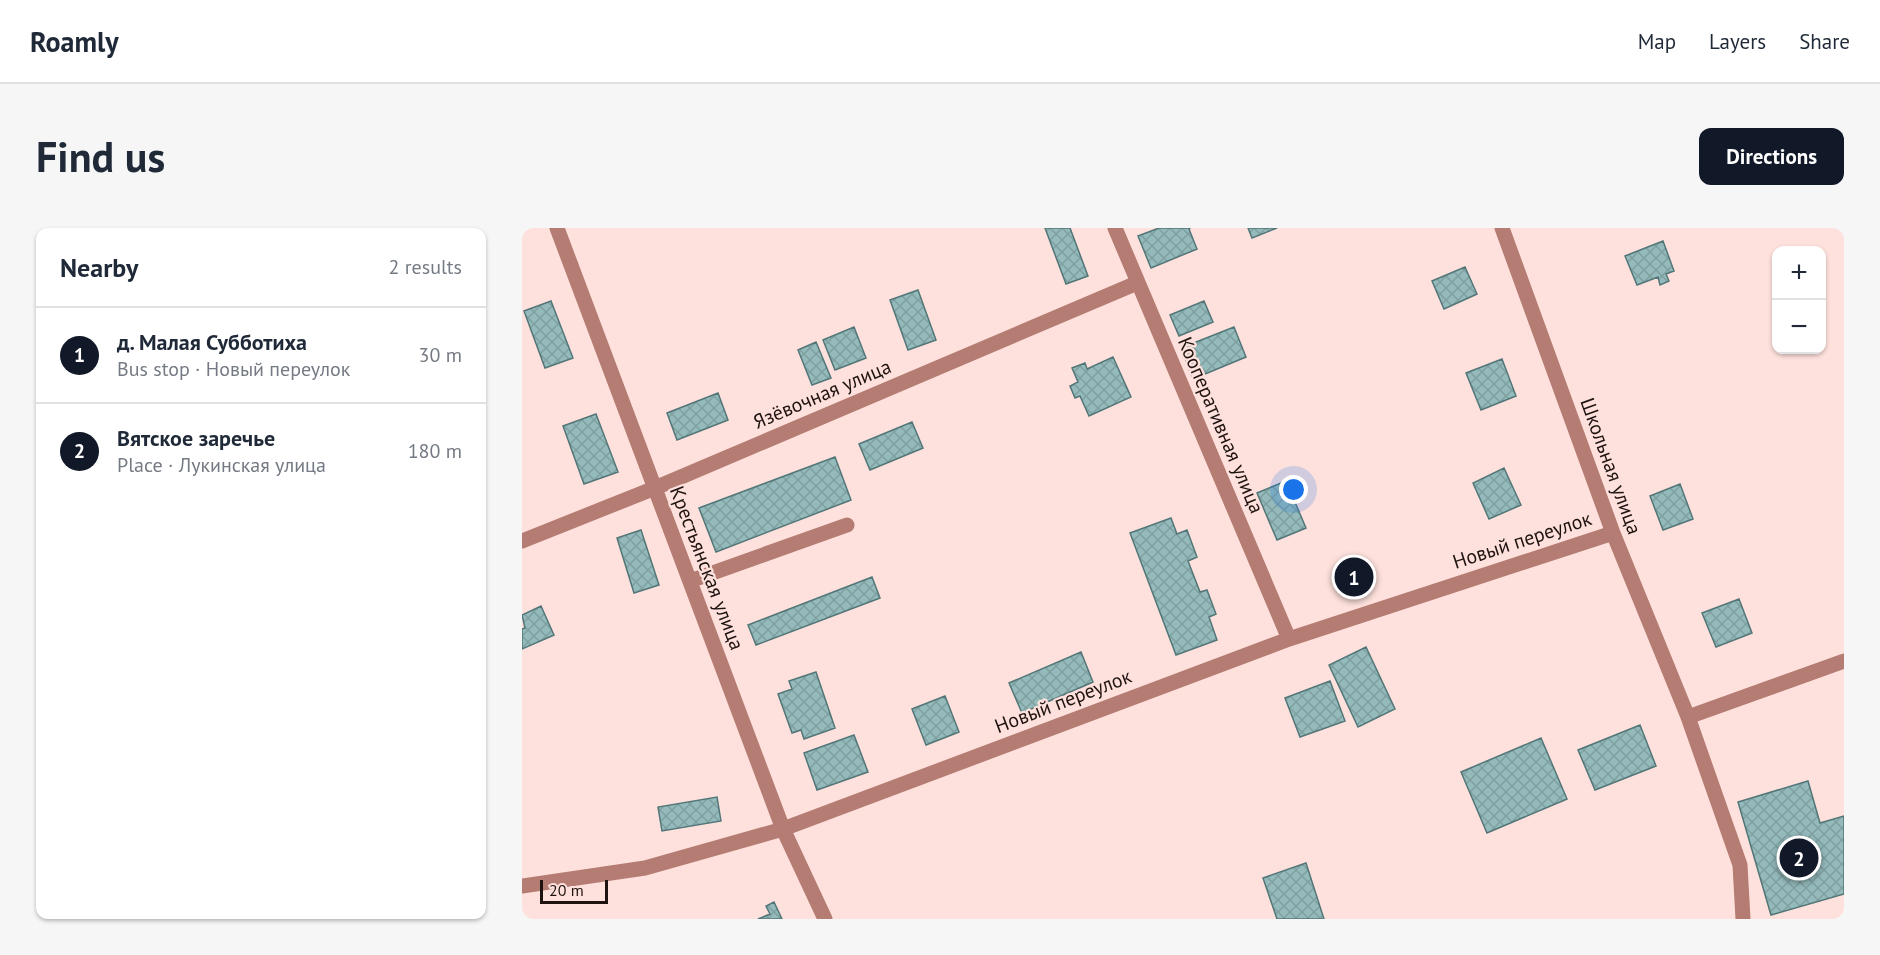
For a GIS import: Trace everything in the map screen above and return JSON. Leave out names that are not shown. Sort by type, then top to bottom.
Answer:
[{"type":"street","name":"Крестьянская улица","points":[[557,228],[783,829],[825,919]]},
{"type":"street","name":"Кооперативная улица","points":[[1115,228],[1289,639]]},
{"type":"street","name":"Школьная улица","points":[[1502,228],[1613,533],[1688,717],[1740,865],[1743,919]]},
{"type":"street","name":"Язёвочная улица","points":[[522,541],[655,488],[1137,283]]},
{"type":"street","points":[[690,582],[847,525]]},
{"type":"street","name":"Новый переулок","points":[[522,886],[645,868],[783,829],[1289,639],[1613,533]]},
{"type":"street","points":[[1688,717],[1844,661]]},
{"type":"building","points":[[1045,228],[1070,228],[1088,276],[1066,284]]},
{"type":"building","points":[[1159,228],[1190,228],[1197,249],[1151,268],[1138,236]]},
{"type":"building","points":[[1248,228],[1277,228],[1252,238]]},
{"type":"building","points":[[1663,241],[1674,271],[1666,274],[1669,281],[1660,285],[1658,277],[1637,285],[1625,256]]},
{"type":"building","points":[[1465,267],[1477,294],[1444,309],[1432,281]]},
{"type":"building","points":[[918,290],[936,340],[908,350],[890,300]]},
{"type":"building","points":[[551,301],[573,358],[545,368],[524,311]]},
{"type":"building","points":[[1204,301],[1213,322],[1179,336],[1170,315]]},
{"type":"building","points":[[854,327],[866,358],[835,370],[823,340]]},
{"type":"building","points":[[1234,327],[1246,357],[1193,379],[1181,348]]},
{"type":"building","points":[[816,342],[831,378],[812,385],[798,350]]},
{"type":"building","points":[[1113,357],[1131,397],[1089,416],[1080,396],[1075,398],[1070,386],[1078,382],[1072,368],[1085,363],[1087,369]]},
{"type":"building","points":[[1502,359],[1516,396],[1481,410],[1466,373]]},
{"type":"building","points":[[718,393],[728,420],[677,440],[667,413]]},
{"type":"building","points":[[596,414],[618,472],[584,484],[563,426]]},
{"type":"building","points":[[912,422],[923,448],[870,470],[859,444]]},
{"type":"building","points":[[835,457],[851,500],[716,552],[699,508]]},
{"type":"building","points":[[1504,468],[1521,505],[1489,519],[1473,483]]},
{"type":"building","points":[[1286,481],[1306,528],[1277,540],[1257,493]]},
{"type":"building","points":[[1680,484],[1693,519],[1663,530],[1650,496]]},
{"type":"building","points":[[1171,518],[1177,534],[1187,530],[1197,557],[1188,561],[1200,592],[1207,590],[1216,614],[1209,617],[1217,640],[1176,655],[1130,533]]},
{"type":"building","points":[[641,530],[659,585],[634,593],[617,538]]},
{"type":"building","points":[[872,577],[880,598],[756,645],[748,625]]},
{"type":"building","points":[[1739,599],[1752,633],[1716,647],[1702,613]]},
{"type":"building","points":[[541,606],[554,635],[522,649],[522,629],[525,628],[522,615]]},
{"type":"building","points":[[1366,647],[1395,709],[1358,727],[1329,665]]},
{"type":"building","points":[[1081,652],[1093,682],[1022,713],[1009,683]]},
{"type":"building","points":[[816,672],[835,728],[804,739],[801,730],[792,733],[778,694],[792,689],[789,681]]},
{"type":"building","points":[[1330,681],[1345,721],[1300,737],[1285,698]]},
{"type":"building","points":[[945,696],[959,732],[926,745],[912,709]]},
{"type":"building","points":[[1640,725],[1656,766],[1595,790],[1578,750]]},
{"type":"building","points":[[854,735],[868,772],[817,790],[804,753]]},
{"type":"building","points":[[1541,738],[1567,799],[1487,833],[1461,772]]},
{"type":"building","points":[[1808,781],[1820,823],[1844,816],[1844,894],[1771,915],[1738,802]]},
{"type":"building","points":[[717,797],[721,821],[662,831],[658,807]]},
{"type":"building","points":[[1306,863],[1324,919],[1277,919],[1263,878]]},
{"type":"building","points":[[774,902],[782,919],[758,919],[770,914],[766,906]]},
{"type":"place","name":"д. Малая Субботиха","points":[[1354,577]]},
{"type":"place","name":"Вятское заречье","points":[[1799,858]]}]
